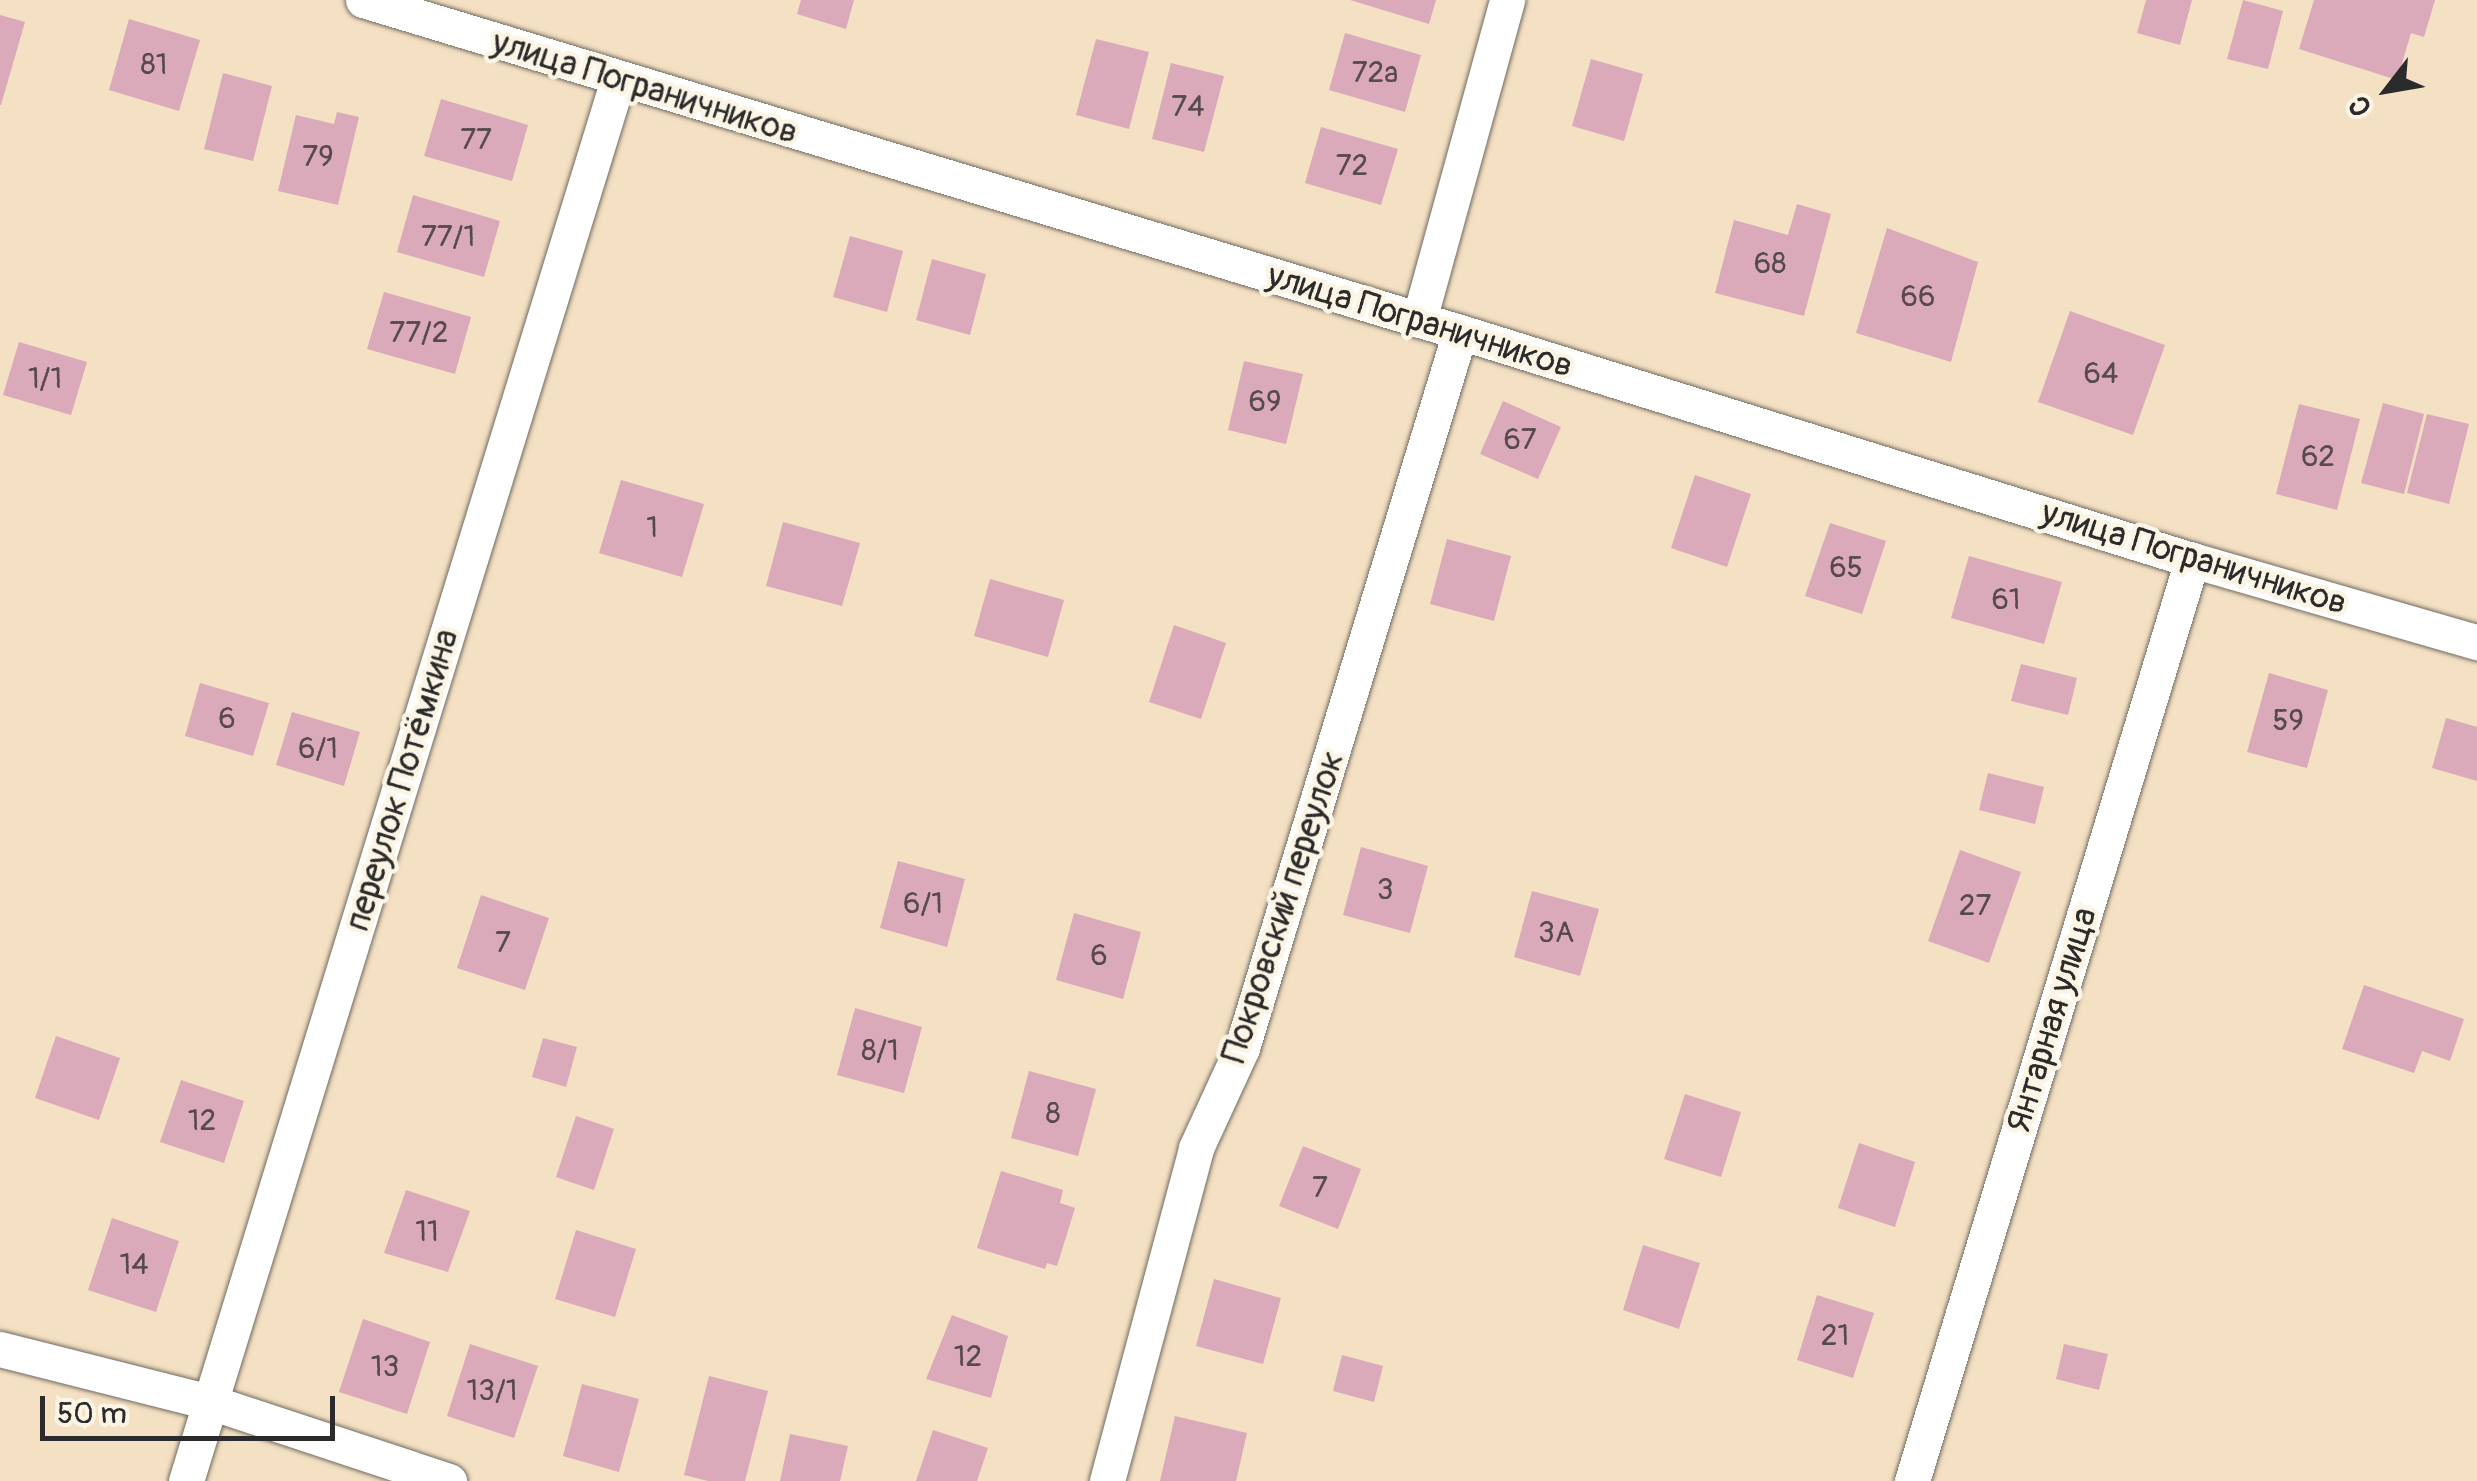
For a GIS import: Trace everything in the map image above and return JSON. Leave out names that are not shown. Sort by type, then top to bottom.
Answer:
[{"type":"street","name":"улица Пограничников","points":[[363,0],[1460,332],[2192,560],[2477,642]]},
{"type":"street","points":[[1419,320],[1507,0]]},
{"type":"street","name":"переулок Потёмкина","points":[[186,1481],[618,80]]},
{"type":"street","name":"Покровский переулок","points":[[1107,1481],[1196,1148],[1242,1048],[1460,332]]},
{"type":"street","name":"Янтарная улица","points":[[1912,1481],[2192,560]]},
{"type":"street","points":[[0,1349],[210,1402],[449,1481]]},
{"type":"building","points":[[801,0],[854,0],[846,29],[797,14]]},
{"type":"building","points":[[1350,0],[1436,0],[1429,24]]},
{"type":"building","points":[[2146,0],[2192,0],[2180,45],[2137,33]]},
{"type":"building","points":[[2243,0],[2283,11],[2268,69],[2227,59]]},
{"type":"building","points":[[2314,0],[2435,0],[2424,37],[2411,33],[2397,80],[2299,49]]},
{"type":"building","points":[[0,15],[25,22],[1,105],[0,105]]},
{"type":"building","points":[[129,19],[200,40],[179,111],[109,90]]},
{"type":"building","points":[[1345,33],[1421,55],[1405,112],[1329,90]]},
{"type":"building","points":[[1096,39],[1149,52],[1129,129],[1076,115]]},
{"type":"building","points":[[1591,59],[1643,74],[1624,141],[1572,126]]},
{"type":"building","points":[[1171,63],[1224,76],[1204,152],[1152,139]]},
{"type":"building","points":[[223,73],[272,86],[253,161],[204,149]]},
{"type":"building","points":[[441,99],[528,125],[512,181],[424,156]]},
{"type":"building","points":[[337,112],[359,117],[338,205],[278,191],[296,115],[334,124]]},
{"type":"building","points":[[1321,127],[1398,149],[1381,205],[1305,183]]},
{"type":"building","points":[[413,195],[500,221],[484,277],[397,252]]},
{"type":"building","points":[[1797,204],[1831,214],[1804,316],[1715,293],[1734,220],[1788,235]]},
{"type":"building","points":[[1887,228],[1978,262],[1951,362],[1856,333]]},
{"type":"building","points":[[850,236],[903,251],[887,312],[833,297]]},
{"type":"building","points":[[932,259],[986,274],[970,335],[916,320]]},
{"type":"building","points":[[384,292],[471,317],[455,374],[367,349]]},
{"type":"building","points":[[2070,311],[2165,345],[2133,435],[2038,402]]},
{"type":"building","points":[[19,342],[87,362],[71,415],[3,395]]},
{"type":"building","points":[[1244,361],[1303,374],[1286,444],[1228,430]]},
{"type":"building","points":[[1503,401],[1561,427],[1538,479],[1480,454]]},
{"type":"building","points":[[2383,403],[2424,414],[2404,494],[2361,483]]},
{"type":"building","points":[[2299,404],[2360,419],[2337,510],[2276,494]]},
{"type":"building","points":[[2427,414],[2469,424],[2449,504],[2407,493]]},
{"type":"building","points":[[1695,475],[1751,494],[1727,567],[1671,548]]},
{"type":"building","points":[[621,480],[704,504],[682,577],[599,553]]},
{"type":"building","points":[[783,522],[860,543],[842,606],[766,586]]},
{"type":"building","points":[[1830,523],[1886,541],[1862,614],[1805,596]]},
{"type":"building","points":[[1447,539],[1511,556],[1494,621],[1430,604]]},
{"type":"building","points":[[1969,556],[2062,582],[2044,644],[1951,618]]},
{"type":"building","points":[[990,579],[1064,600],[1048,657],[974,636]]},
{"type":"building","points":[[1174,625],[1226,643],[1201,719],[1149,702]]},
{"type":"building","points":[[2021,664],[2077,678],[2068,715],[2011,701]]},
{"type":"building","points":[[2269,673],[2328,690],[2307,768],[2247,752]]},
{"type":"building","points":[[200,683],[269,703],[253,756],[185,736]]},
{"type":"building","points":[[292,712],[360,732],[344,786],[276,765]]},
{"type":"building","points":[[2446,718],[2477,727],[2477,781],[2432,768]]},
{"type":"building","points":[[1988,773],[2044,787],[2035,824],[1979,810]]},
{"type":"building","points":[[1361,847],[1428,866],[1410,933],[1343,915]]},
{"type":"building","points":[[1960,850],[2021,872],[1989,963],[1928,941]]},
{"type":"building","points":[[898,861],[965,879],[947,947],[880,928]]},
{"type":"building","points":[[1532,891],[1599,909],[1580,976],[1514,957]]},
{"type":"building","points":[[481,895],[549,918],[525,990],[457,968]]},
{"type":"building","points":[[1074,913],[1141,932],[1123,999],[1056,980]]},
{"type":"building","points":[[2364,985],[2464,1019],[2450,1061],[2422,1051],[2414,1073],[2342,1049]]},
{"type":"building","points":[[855,1008],[922,1027],[904,1093],[837,1075]]},
{"type":"building","points":[[56,1036],[120,1058],[99,1120],[35,1098]]},
{"type":"building","points":[[543,1038],[577,1047],[566,1087],[532,1077]]},
{"type":"building","points":[[1029,1071],[1096,1089],[1078,1156],[1011,1138]]},
{"type":"building","points":[[181,1080],[244,1101],[224,1163],[160,1142]]},
{"type":"building","points":[[1685,1094],[1741,1112],[1721,1177],[1664,1159]]},
{"type":"building","points":[[576,1116],[614,1129],[594,1190],[556,1177]]},
{"type":"building","points":[[1859,1143],[1915,1162],[1895,1227],[1838,1208]]},
{"type":"building","points":[[1303,1146],[1361,1169],[1338,1229],[1279,1206]]},
{"type":"building","points":[[1001,1171],[1063,1190],[1060,1203],[1075,1208],[1057,1266],[1047,1263],[1045,1269],[977,1248]]},
{"type":"building","points":[[406,1190],[470,1211],[448,1272],[384,1253]]},
{"type":"building","points":[[112,1218],[179,1241],[156,1312],[88,1290]]},
{"type":"building","points":[[576,1230],[636,1249],[615,1317],[555,1299]]},
{"type":"building","points":[[1643,1245],[1700,1263],[1679,1329],[1623,1310]]},
{"type":"building","points":[[1214,1279],[1281,1298],[1263,1364],[1196,1346]]},
{"type":"building","points":[[1817,1295],[1874,1313],[1853,1378],[1797,1360]]},
{"type":"building","points":[[952,1315],[1008,1336],[991,1398],[926,1379]]},
{"type":"building","points":[[363,1319],[430,1342],[407,1414],[339,1392]]},
{"type":"building","points":[[470,1344],[538,1366],[514,1438],[447,1416]]},
{"type":"building","points":[[2064,1344],[2108,1354],[2099,1390],[2056,1379]]},
{"type":"building","points":[[1342,1355],[1383,1366],[1374,1402],[1333,1391]]},
{"type":"building","points":[[709,1376],[768,1391],[745,1481],[708,1481],[684,1475]]},
{"type":"building","points":[[582,1384],[639,1399],[619,1472],[563,1456]]},
{"type":"building","points":[[1175,1416],[1247,1433],[1236,1481],[1160,1481]]},
{"type":"building","points":[[933,1430],[988,1448],[977,1481],[916,1481]]},
{"type":"building","points":[[790,1434],[848,1446],[840,1481],[780,1481]]}]
